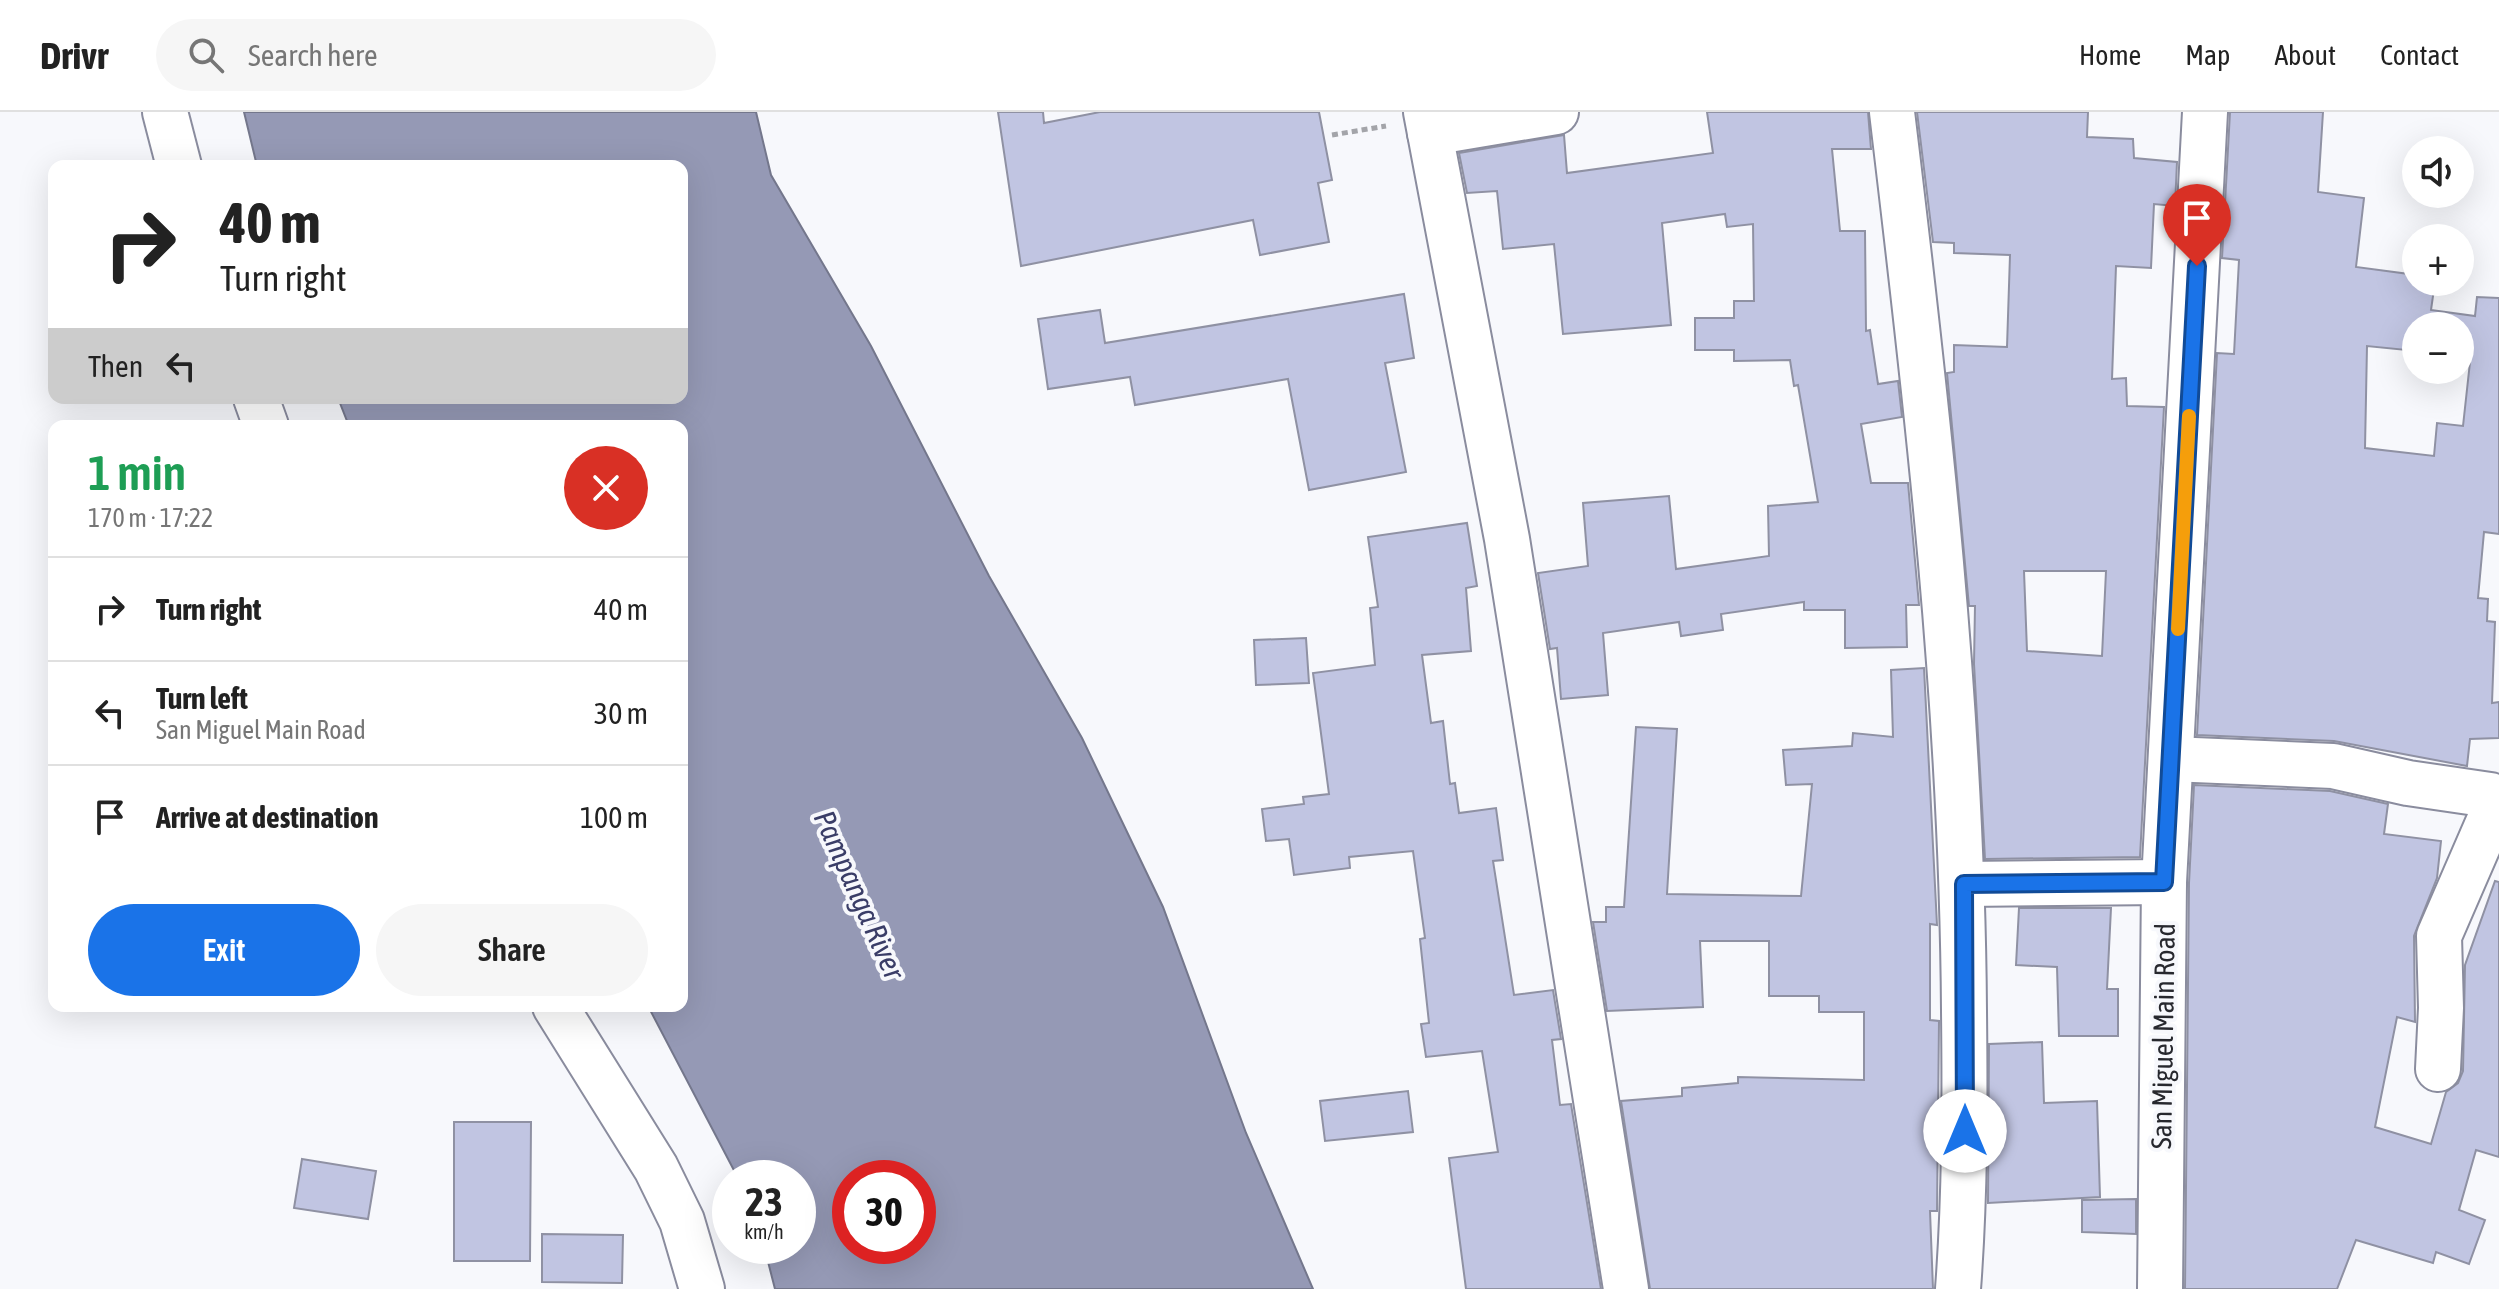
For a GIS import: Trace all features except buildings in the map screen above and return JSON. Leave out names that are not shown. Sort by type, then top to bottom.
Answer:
[{"type":"street","points":[[165,112],[177,160]]},
{"type":"street","points":[[1556,112],[1428,121],[1507,539],[1626,1289]]},
{"type":"street","points":[[1892,112],[1948,614],[1964,884],[1966,1193],[1958,1289]]},
{"type":"street","name":"San Miguel Main Road","points":[[2160,1289],[2164,882],[2205,112]]},
{"type":"street","points":[[2171,759],[2333,766],[2408,783],[2490,795],[2495,807],[2487,830],[2439,936],[2438,1069]]},
{"type":"street","points":[[1964,884],[2164,882]]},
{"type":"street","points":[[559,1012],[656,1168],[682,1221],[702,1289]]},
{"type":"path","points":[[1332,135],[1428,121]]},
{"type":"water","name":"Pampanga River","points":[[244,112],[756,112],[771,175],[871,346],[989,576],[1082,738],[1163,907],[1246,1133],[1313,1289],[775,1289],[769,1264],[816,1264],[816,1160],[729,1160],[651,1012],[688,1012],[688,420],[347,420],[340,404],[688,404],[688,160],[256,160]]},
{"type":"slow traffic","points":[[2178,629],[2189,416]]},
{"type":"route","points":[[1965,1131],[1964,884],[2164,882],[2197,266]]}]
